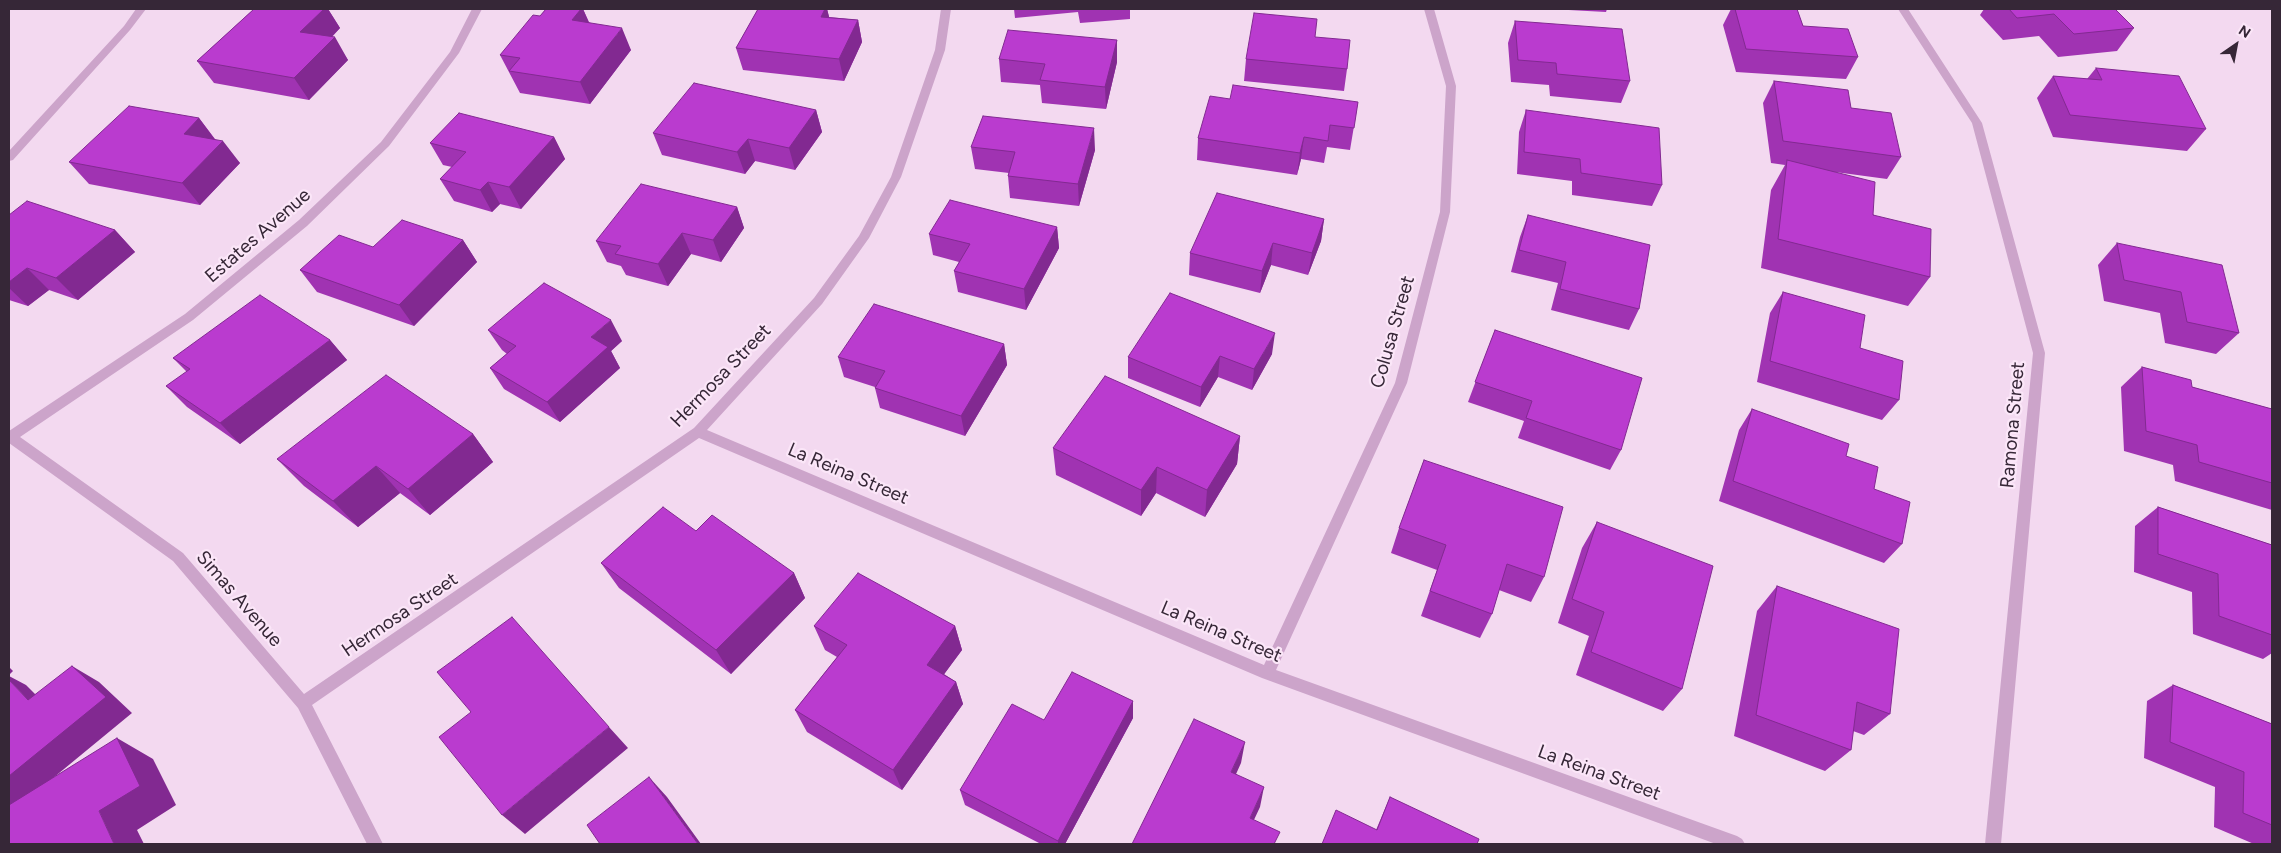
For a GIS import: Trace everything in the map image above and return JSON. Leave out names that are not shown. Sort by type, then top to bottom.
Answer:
[{"type":"street","points":[[9,157],[127,28],[141,9]]},
{"type":"street","name":"Estates Avenue","points":[[10,437],[189,317],[303,223],[385,144],[454,53],[477,9]]},
{"type":"street","name":"Hermosa Street","points":[[303,703],[698,432],[818,301],[863,238],[896,177],[940,50],[946,9]]},
{"type":"street","name":"Colusa Street","points":[[1266,673],[1401,383],[1445,212],[1451,86],[1428,9]]},
{"type":"street","name":"Ramona Street","points":[[1902,9],[1977,123],[2039,353],[1992,844]]},
{"type":"street","name":"La Reina Street","points":[[698,432],[1266,673],[1737,844]]},
{"type":"street","name":"Simas Avenue","points":[[10,437],[178,557],[303,703],[375,844]]},
{"type":"building","points":[[254,9],[324,9],[300,32],[335,37],[294,78],[197,61]]},
{"type":"building","points":[[546,9],[581,9],[572,20],[622,28],[580,82],[509,71],[520,58],[500,55],[533,15],[540,16]]},
{"type":"building","points":[[758,9],[825,9],[821,17],[858,20],[839,59],[736,48]]},
{"type":"building","points":[[1735,9],[1797,9],[1803,26],[1848,29],[1858,57],[1746,49]]},
{"type":"building","points":[[2009,9],[2115,9],[2134,28],[2074,34],[2054,14],[2017,18]]},
{"type":"building","points":[[1254,13],[1317,19],[1315,37],[1350,40],[1347,69],[1246,59]]},
{"type":"building","points":[[1515,21],[1622,29],[1630,81],[1557,74],[1556,63],[1518,60]]},
{"type":"building","points":[[1008,30],[1117,40],[1105,87],[1040,80],[1045,64],[999,59]]},
{"type":"building","points":[[2096,68],[2179,76],[2206,129],[2070,115],[2053,76],[2102,80]]},
{"type":"building","points":[[1774,81],[1848,90],[1851,108],[1891,113],[1901,157],[1783,141]]},
{"type":"building","points":[[694,83],[816,110],[789,148],[748,139],[737,152],[653,133]]},
{"type":"building","points":[[1233,85],[1358,102],[1354,128],[1330,125],[1328,141],[1304,137],[1300,153],[1198,138],[1210,96],[1230,99]]},
{"type":"building","points":[[129,106],[199,118],[184,134],[223,141],[182,183],[69,162]]},
{"type":"building","points":[[1526,110],[1659,128],[1662,185],[1581,173],[1580,159],[1524,152]]},
{"type":"building","points":[[459,113],[554,137],[509,187],[488,182],[480,190],[440,179],[466,152],[430,143]]},
{"type":"building","points":[[983,116],[1094,128],[1078,184],[1008,176],[1015,152],[971,147]]},
{"type":"building","points":[[1787,160],[1875,182],[1873,215],[1931,229],[1930,277],[1778,239]]},
{"type":"building","points":[[641,184],[737,207],[713,240],[682,233],[658,264],[615,254],[621,246],[596,241]]},
{"type":"building","points":[[1217,193],[1324,219],[1312,253],[1273,243],[1262,271],[1190,253]]},
{"type":"building","points":[[950,200],[1057,227],[1024,289],[954,271],[970,244],[929,234]]},
{"type":"building","points":[[27,201],[115,230],[56,278],[27,268],[9,282],[9,215]]},
{"type":"building","points":[[1528,215],[1650,245],[1639,309],[1560,289],[1566,262],[1519,250]]},
{"type":"building","points":[[402,220],[463,240],[399,305],[300,270],[339,235],[373,247]]},
{"type":"building","points":[[2117,243],[2222,265],[2239,333],[2187,322],[2181,292],[2124,280]]},
{"type":"building","points":[[544,283],[611,320],[591,337],[608,347],[547,402],[490,368],[516,346],[488,330]]},
{"type":"building","points":[[1783,292],[1865,315],[1860,348],[1903,361],[1899,400],[1770,361]]},
{"type":"building","points":[[1170,293],[1275,333],[1254,369],[1220,356],[1201,387],[1128,357]]},
{"type":"building","points":[[260,295],[330,340],[220,423],[166,386],[190,369],[173,358]]},
{"type":"building","points":[[874,304],[1004,344],[961,416],[875,388],[885,371],[838,357]]},
{"type":"building","points":[[1495,330],[1642,378],[1621,450],[1526,418],[1532,401],[1475,382]]},
{"type":"building","points":[[2142,367],[2191,380],[2192,387],[2272,409],[2272,483],[2199,462],[2197,445],[2146,431]]},
{"type":"building","points":[[386,375],[473,434],[408,489],[376,466],[333,501],[277,459]]},
{"type":"building","points":[[1105,376],[1240,436],[1207,490],[1157,467],[1141,490],[1053,448]]},
{"type":"building","points":[[1752,409],[1849,444],[1846,456],[1878,467],[1874,489],[1910,502],[1902,544],[1733,481]]},
{"type":"building","points":[[1424,460],[1563,507],[1544,577],[1507,564],[1492,614],[1430,591],[1446,545],[1399,528]]},
{"type":"building","points":[[663,507],[696,531],[712,515],[794,573],[716,650],[601,563]]},
{"type":"building","points":[[2158,507],[2272,545],[2272,635],[2219,616],[2218,574],[2158,554]]},
{"type":"building","points":[[1597,522],[1713,566],[1682,689],[1591,652],[1604,612],[1572,599]]},
{"type":"building","points":[[858,573],[955,626],[927,665],[956,682],[893,770],[795,710],[847,645],[814,626]]},
{"type":"building","points":[[1777,586],[1899,629],[1890,714],[1857,702],[1851,750],[1756,715]]},
{"type":"building","points":[[512,617],[609,727],[502,815],[439,737],[471,712],[437,672]]},
{"type":"building","points":[[72,666],[106,697],[9,776],[9,680],[28,700]]},
{"type":"building","points":[[1072,672],[1133,701],[1058,841],[960,790],[1012,704],[1044,720]]},
{"type":"building","points":[[2173,685],[2272,724],[2272,825],[2243,813],[2244,772],[2170,742]]},
{"type":"building","points":[[1194,719],[1245,742],[1231,772],[1264,787],[1250,818],[1280,832],[1274,844],[1132,844]]},
{"type":"building","points":[[117,738],[140,786],[99,811],[114,844],[9,844],[9,805]]},
{"type":"building","points":[[649,777],[698,844],[600,844],[587,825]]},
{"type":"building","points":[[1390,797],[1479,839],[1477,844],[1322,844],[1336,810],[1377,830]]}]
